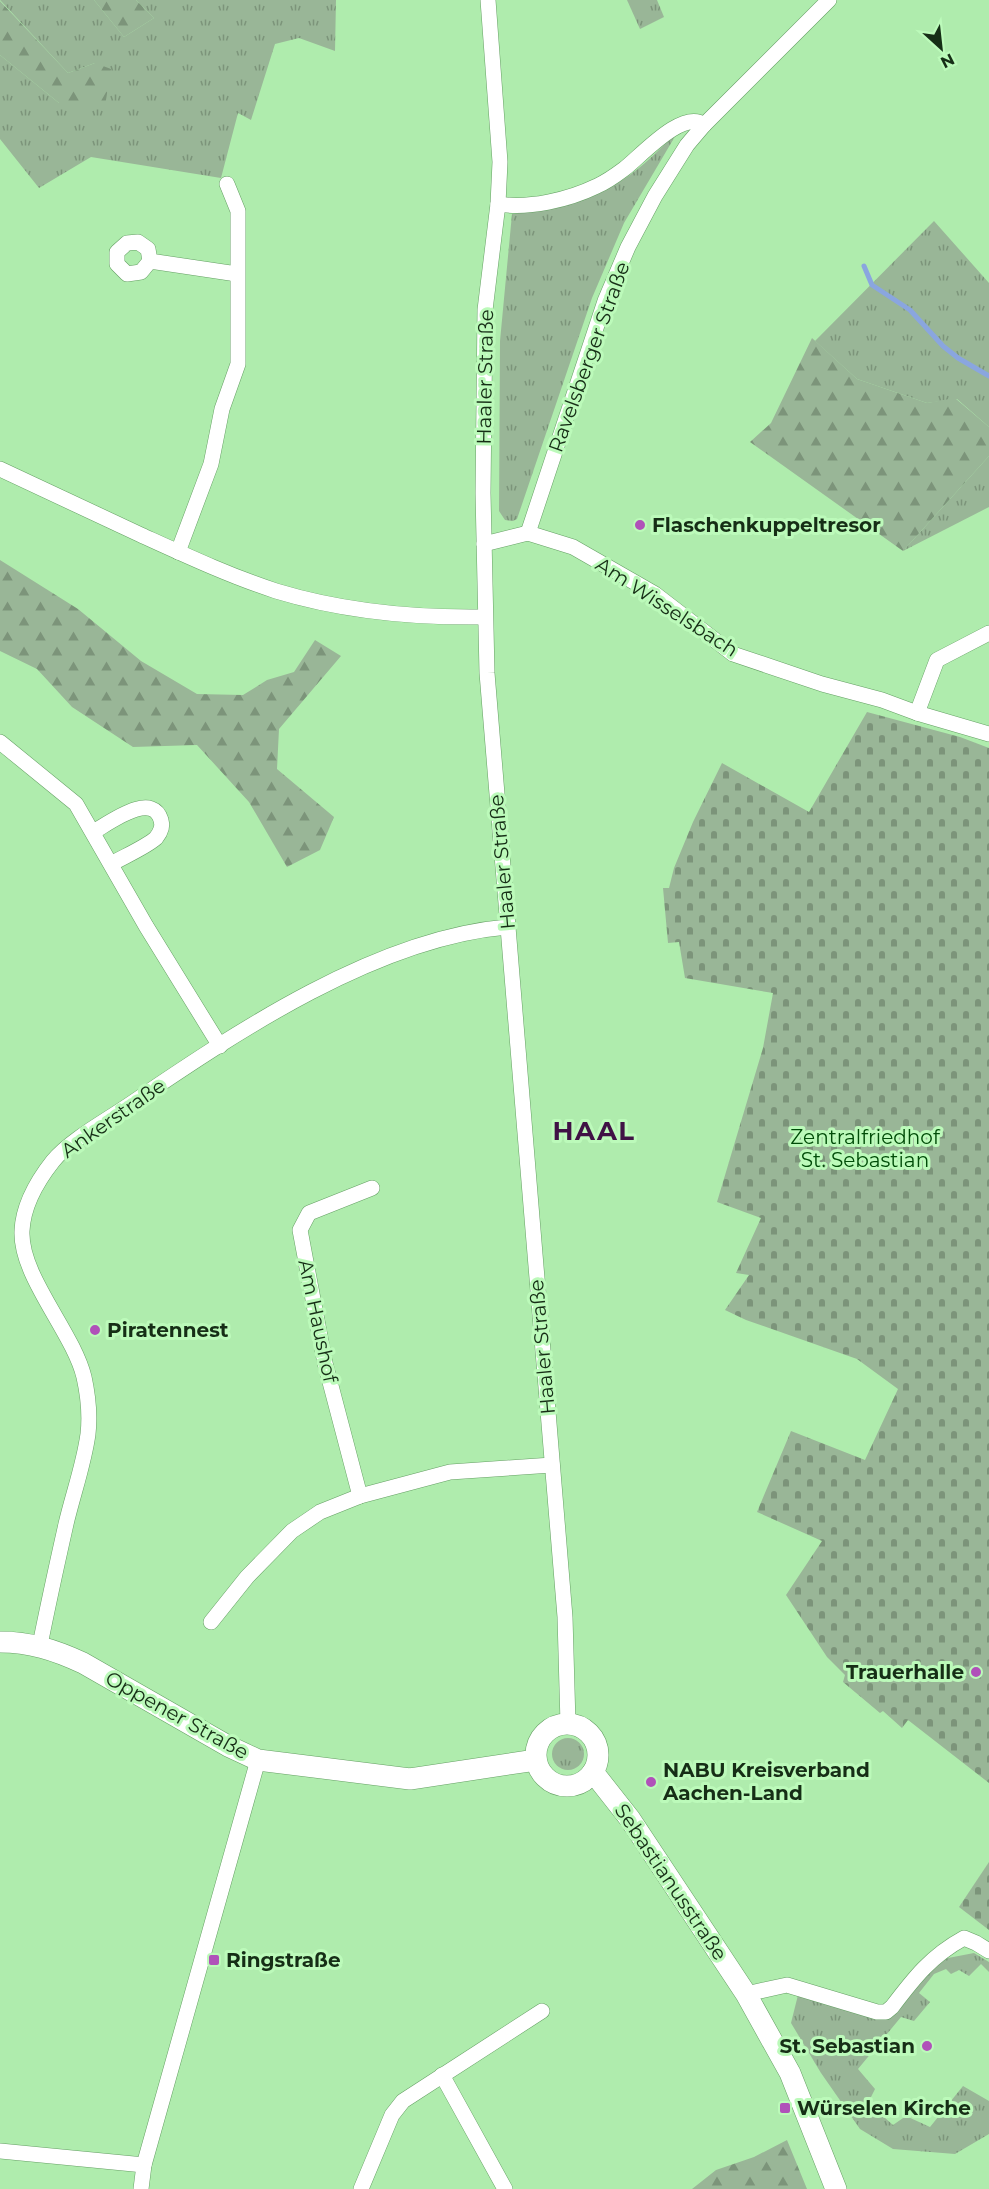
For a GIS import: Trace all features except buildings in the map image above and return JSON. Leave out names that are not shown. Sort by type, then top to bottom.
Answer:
[{"type":"street","name":"Haaler Straße","points":[[488,0],[500,162],[498,204],[485,310],[484,617],[507,927],[565,1617],[568,1724]]},
{"type":"street","name":"Ravelsberger Straße","points":[[528,532],[604,301],[628,247],[655,196],[687,145],[704,125],[829,0]]},
{"type":"street","points":[[498,204],[512,206],[555,200],[598,186],[624,170],[674,128],[694,121],[704,125]]},
{"type":"street","points":[[178,552],[211,464],[222,409],[238,364],[238,212],[227,184]]},
{"type":"street","points":[[150,261],[237,274]]},
{"type":"street","points":[[0,469],[178,552],[238,578],[279,591],[335,605],[422,615],[484,617]]},
{"type":"street","points":[[484,544],[528,532]]},
{"type":"street","name":"Am Wisselsbach","points":[[528,532],[573,547],[655,594],[734,654],[822,684],[882,699],[917,713],[989,734]]},
{"type":"street","points":[[917,713],[936,660],[989,633]]},
{"type":"street","points":[[0,742],[76,804],[220,1046]]},
{"type":"street","points":[[93,832],[136,808],[147,807],[156,813],[161,821],[161,831],[155,839],[111,864]]},
{"type":"street","name":"Ankerstraße","points":[[40,1645],[88,1433],[87,1395],[83,1375],[74,1352],[26,1256],[22,1231],[31,1194],[54,1160],[77,1141],[220,1046],[314,990],[352,971],[444,939],[488,928],[507,927]]},
{"type":"street","name":"Am Haushof","points":[[360,1496],[325,1363],[300,1230],[309,1213],[372,1188]]},
{"type":"street","points":[[211,1622],[247,1577],[292,1531],[320,1512],[360,1496],[450,1472],[552,1465]]},
{"type":"street","name":"Oppener Straße","points":[[0,1642],[40,1645],[83,1663],[228,1746],[258,1760],[411,1779],[536,1760]]},
{"type":"street","points":[[568,1724],[586,1730],[592,1737],[598,1754],[593,1772],[585,1780],[566,1786],[546,1779],[536,1760],[536,1751],[544,1735],[550,1729],[568,1724]]},
{"type":"street","points":[[141,2189],[144,2165],[258,1760]]},
{"type":"street","name":"Sebastianusstraße","points":[[593,1772],[630,1819],[746,1994],[790,2073],[836,2189]]},
{"type":"street","points":[[746,1994],[787,1985],[878,2013],[886,2012],[919,1972],[945,1948],[964,1938],[989,1952]]},
{"type":"street","points":[[361,2189],[392,2115],[403,2101],[542,2011]]},
{"type":"street","points":[[442,2075],[505,2189]]},
{"type":"street","points":[[0,2151],[144,2165]]},
{"type":"green space","points":[[0,0],[94,0],[124,37],[154,18],[136,0],[336,0],[335,51],[299,38],[275,44],[251,120],[238,113],[221,178],[91,157],[39,188],[0,139],[0,55],[59,103],[95,63],[68,73]]},
{"type":"green space","points":[[94,0],[136,0],[154,18],[124,37]]},
{"type":"green space","points":[[627,0],[657,0],[664,17],[640,29]]},
{"type":"green space","points":[[0,1],[68,73],[95,63],[111,69],[105,106],[59,103],[0,55]]},
{"type":"green space","points":[[677,133],[624,223],[592,298],[517,519],[505,520],[499,511],[500,341],[512,214],[570,203],[611,187],[638,169]]},
{"type":"green space","points":[[934,221],[989,283],[989,427],[957,399],[927,403],[857,379],[815,341]]},
{"type":"green space","points":[[812,338],[857,379],[927,403],[955,398],[989,427],[989,456],[903,551],[750,442],[771,423]]},
{"type":"green space","points":[[989,456],[989,507],[903,551]]},
{"type":"green space","points":[[0,560],[78,609],[141,661],[197,694],[243,695],[267,680],[294,672],[315,640],[341,656],[279,729],[277,769],[334,817],[320,850],[287,867],[249,802],[197,745],[133,747],[72,707],[37,669],[0,651]]},
{"type":"green space","name":"Zentralfriedhof St. Sebastian","points":[[867,712],[960,737],[989,748],[989,1783],[908,1720],[902,1728],[843,1682],[845,1675],[827,1657],[786,1595],[822,1541],[757,1512],[791,1431],[865,1460],[898,1389],[857,1359],[746,1320],[725,1310],[749,1275],[736,1273],[761,1218],[717,1202],[763,1048],[773,993],[685,978],[679,942],[668,943],[663,888],[669,888],[674,868],[693,822],[722,763],[809,812]]},
{"type":"green space","points":[[568,1738],[579,1743],[584,1754],[579,1765],[568,1770],[557,1765],[552,1754],[557,1743]]},
{"type":"green space","points":[[989,1862],[989,1930],[959,1907]]},
{"type":"green space","points":[[974,1953],[989,1962],[989,1972],[981,1964],[969,1976],[959,1970],[951,1974],[946,1969],[934,1974],[919,1993],[930,2002],[914,2021],[901,2017],[858,2069],[875,2089],[868,2103],[893,2125],[906,2116],[930,2127],[963,2086],[989,2101],[989,2134],[955,2154],[893,2149],[860,2129],[821,2073],[791,2023],[798,1995],[876,2017],[923,1974],[948,1958]]},
{"type":"green space","points":[[787,2140],[807,2189],[692,2189],[716,2170],[754,2157]]},
{"type":"waterway","points":[[864,266],[872,285],[910,310],[943,346],[958,358],[989,376]]},
{"type":"place","name":"Flaschenkuppeltresor","points":[[640,525]]},
{"type":"place","name":"Piratennest","points":[[95,1330]]},
{"type":"place","name":"Trauerhalle","points":[[976,1672]]},
{"type":"place","name":"NABU Kreisverband Aachen-Land","points":[[651,1782]]},
{"type":"place","name":"Ringstraße","points":[[214,1960]]},
{"type":"place","name":"St. Sebastian","points":[[927,2046]]},
{"type":"place","name":"Würselen Kirche","points":[[785,2108]]},
{"type":"district","name":"HAAL","points":[[594,1131]]}]
